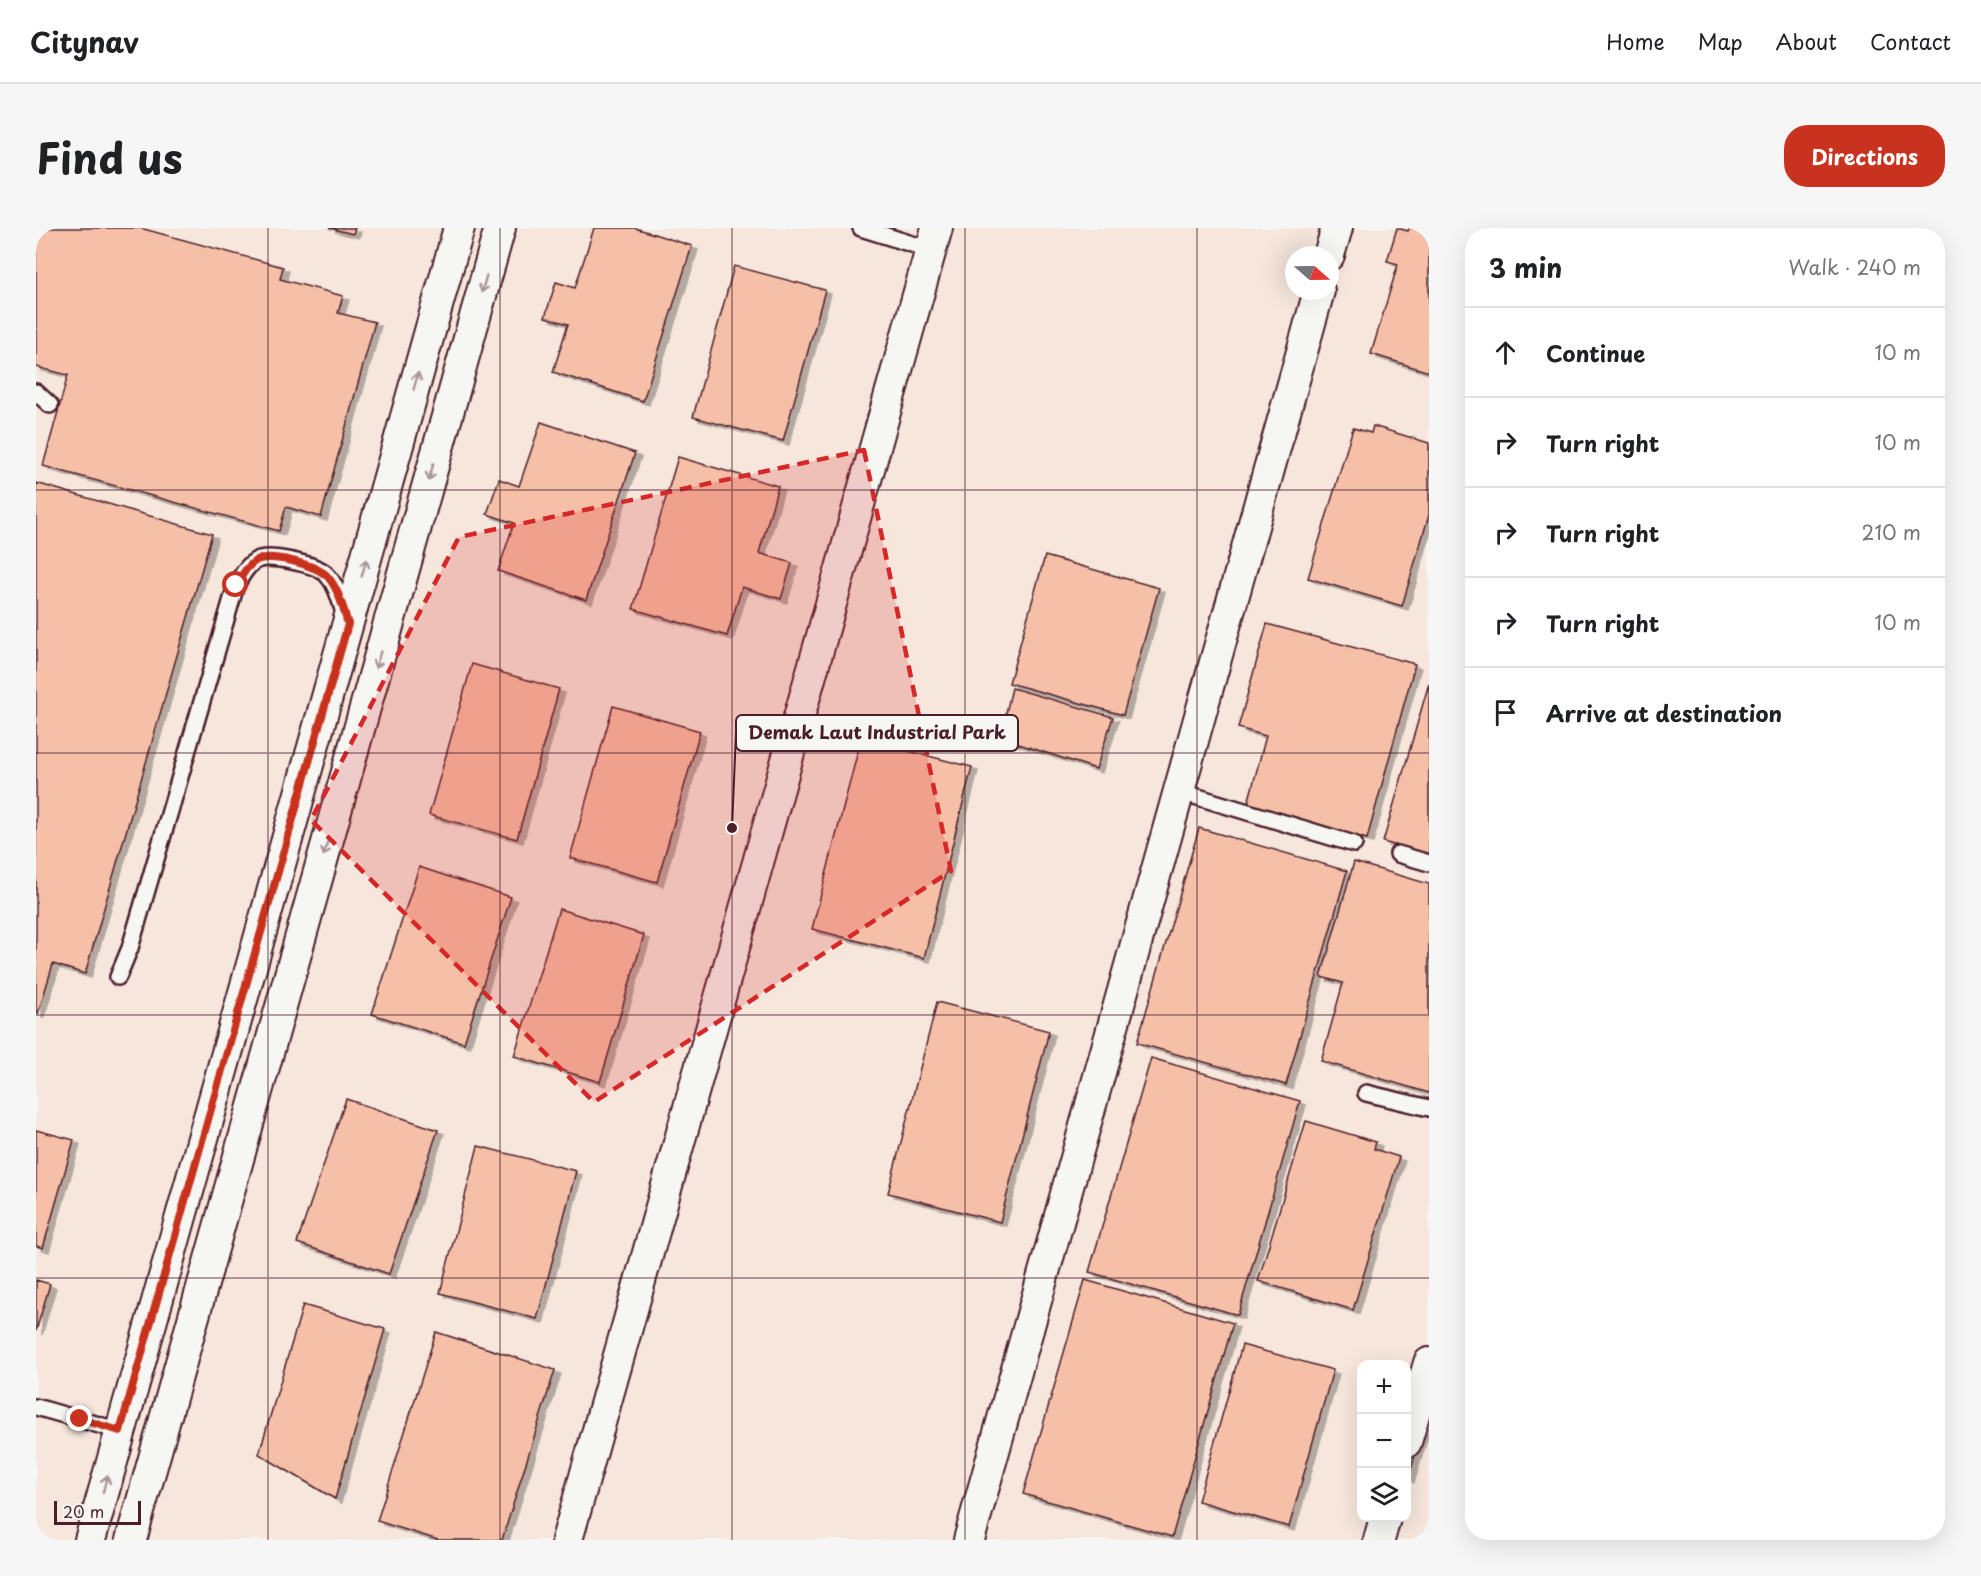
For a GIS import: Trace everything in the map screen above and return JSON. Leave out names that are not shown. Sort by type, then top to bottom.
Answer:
[{"type":"street","points":[[90,1540],[459,228]]},
{"type":"street","points":[[131,1540],[500,228]]},
{"type":"street","points":[[1332,246],[1337,228]]},
{"type":"street","points":[[567,1540],[934,239]]},
{"type":"street","points":[[969,1540],[1316,300]]},
{"type":"street","points":[[1411,1428],[1429,1363]]},
{"type":"street","points":[[1379,1540],[1384,1522]]},
{"type":"lane","points":[[861,228],[934,239]]},
{"type":"lane","points":[[36,392],[50,405]]},
{"type":"lane","points":[[118,977],[130,948],[236,585],[246,568],[264,557],[316,568],[326,574],[336,588],[348,624]]},
{"type":"lane","points":[[1178,791],[1353,844]]},
{"type":"lane","points":[[1398,854],[1429,863]]},
{"type":"lane","points":[[1366,1093],[1429,1108]]},
{"type":"lane","points":[[36,1407],[120,1431]]},
{"type":"highlighted area","points":[[864,450],[951,871],[594,1102],[311,820],[459,537]]},
{"type":"shaded area","points":[[36,228],[1429,228],[1429,1540],[36,1540]]},
{"type":"building","points":[[36,228],[140,228],[283,267],[280,279],[343,296],[338,313],[375,322],[321,517],[286,507],[279,531],[43,466],[68,375],[36,367]]},
{"type":"building","points":[[329,228],[355,228],[353,234]]},
{"type":"building","points":[[594,228],[635,228],[692,246],[643,401],[553,372],[568,324],[545,317],[556,282],[575,288]]},
{"type":"building","points":[[1397,228],[1408,231],[1409,228],[1429,228],[1429,372],[1371,354],[1398,264],[1387,261]]},
{"type":"building","points":[[734,266],[825,290],[783,441],[693,417]]},
{"type":"building","points":[[541,422],[635,453],[586,600],[498,571],[514,523],[487,514],[499,479],[519,486]]},
{"type":"building","points":[[1373,426],[1429,443],[1429,515],[1402,606],[1308,578],[1353,428],[1371,433]]},
{"type":"building","points":[[678,457],[778,486],[759,553],[792,563],[781,599],[742,587],[727,636],[633,609]]},
{"type":"building","points":[[36,483],[212,534],[85,974],[53,964],[38,1014],[36,1014]]},
{"type":"building","points":[[1045,556],[1159,588],[1123,715],[1009,683]]},
{"type":"building","points":[[1267,624],[1415,664],[1367,839],[1247,807],[1266,736],[1238,728]]},
{"type":"building","points":[[472,664],[559,689],[517,839],[429,815]]},
{"type":"building","points":[[1429,683],[1429,855],[1383,842]]},
{"type":"building","points":[[1012,688],[1113,717],[1096,769],[1000,738]]},
{"type":"building","points":[[613,706],[700,731],[657,882],[570,858]]},
{"type":"building","points":[[861,739],[972,767],[924,958],[812,929]]},
{"type":"building","points":[[1199,828],[1347,871],[1286,1085],[1137,1043]]},
{"type":"building","points":[[1354,862],[1429,884],[1429,1093],[1321,1061],[1343,983],[1321,977]]},
{"type":"building","points":[[419,867],[511,897],[464,1043],[372,1014]]},
{"type":"building","points":[[559,909],[644,935],[600,1082],[514,1056]]},
{"type":"building","points":[[937,1002],[1049,1031],[1000,1222],[888,1193]]},
{"type":"building","points":[[1151,1058],[1300,1101],[1238,1315],[1089,1272]]},
{"type":"building","points":[[346,1099],[438,1130],[389,1274],[297,1243]]},
{"type":"building","points":[[1306,1121],[1376,1142],[1374,1149],[1399,1157],[1353,1310],[1258,1281]]},
{"type":"building","points":[[36,1130],[74,1140],[43,1248],[36,1246]]},
{"type":"building","points":[[478,1146],[576,1171],[537,1319],[440,1293]]},
{"type":"building","points":[[36,1280],[50,1284],[36,1331]]},
{"type":"building","points":[[1085,1280],[1233,1323],[1172,1537],[1023,1494]]},
{"type":"building","points":[[303,1305],[385,1329],[335,1499],[259,1454]]},
{"type":"building","points":[[436,1332],[555,1370],[502,1540],[438,1540],[377,1521]]},
{"type":"building","points":[[1242,1345],[1333,1370],[1289,1527],[1198,1501]]},
{"type":"building","points":[[1424,1426],[1411,1469],[1411,1468],[1411,1438]]},
{"type":"place","name":"Demak Laut Industrial Park","points":[[732,828]]},
{"type":"route","points":[[80,1419],[120,1431],[348,624],[336,588],[326,574],[316,568],[264,557],[246,568],[236,585]]}]
